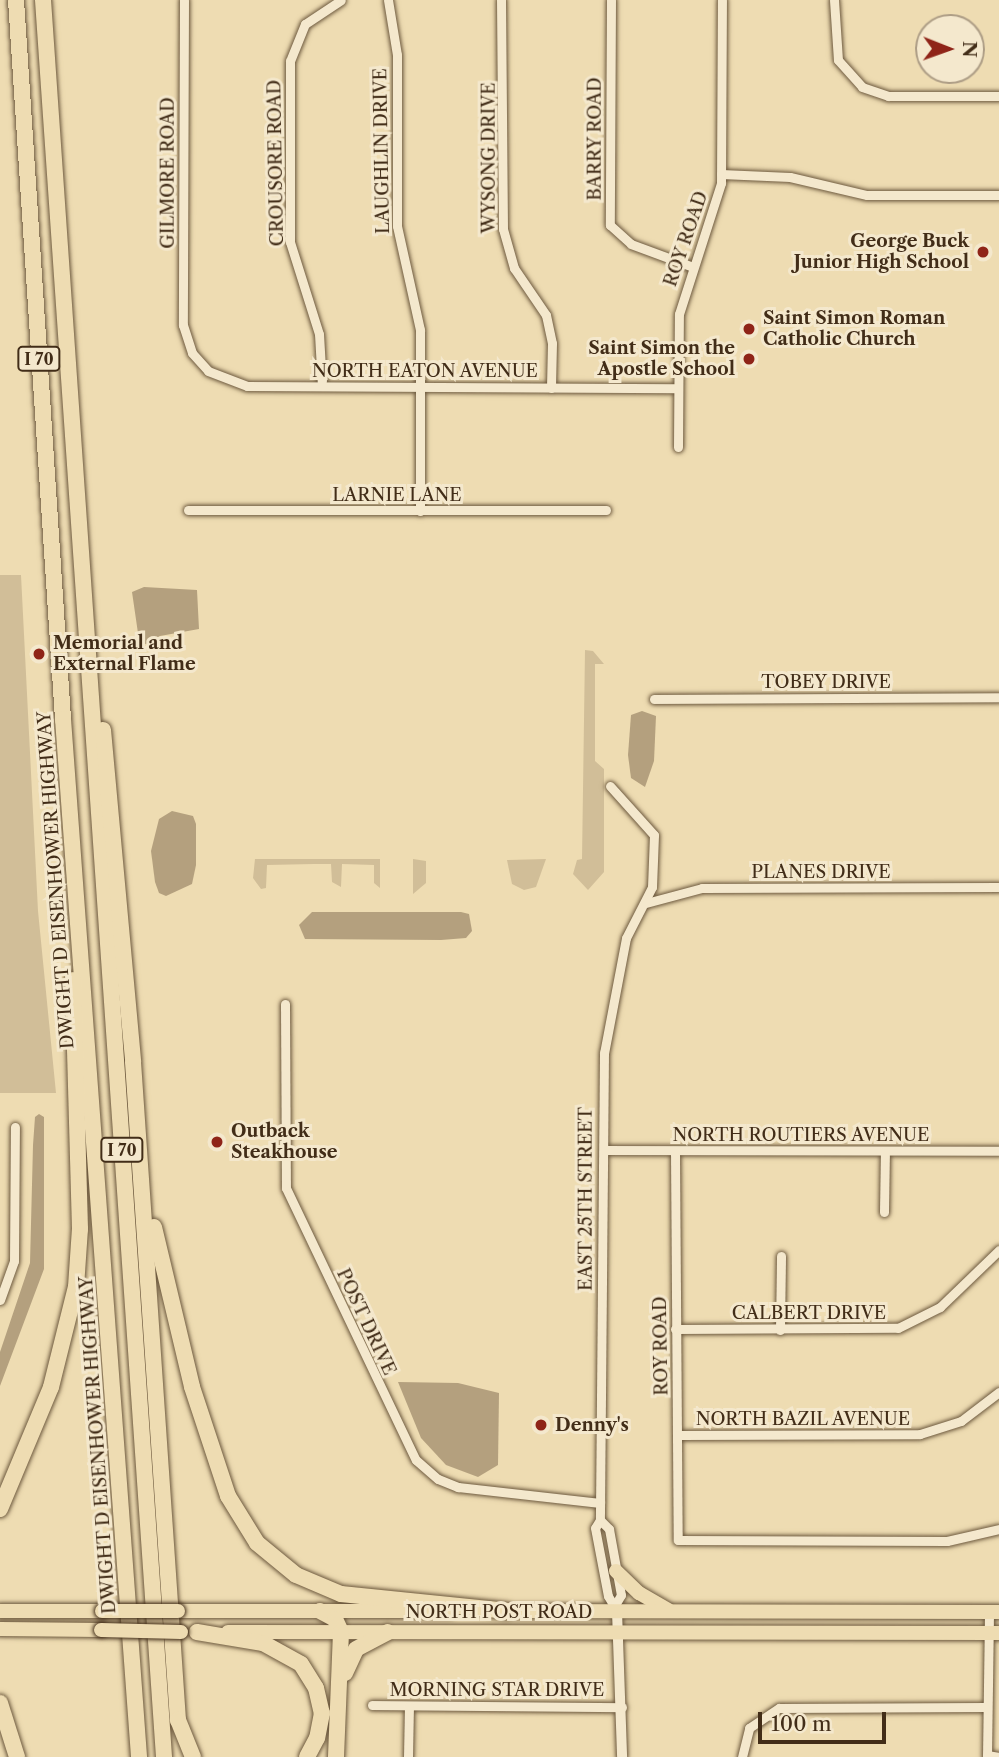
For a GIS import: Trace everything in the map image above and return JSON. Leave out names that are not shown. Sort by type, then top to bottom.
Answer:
[{"type":"highway","name":"DWIGHT D EISENHOWER HIGHWAY","points":[[16,0],[63,719],[139,1757]]},
{"type":"highway","name":"I 70","points":[[43,0],[164,1757]]},
{"type":"highway","points":[[51,114],[53,0]]},
{"type":"highway","points":[[80,544],[110,787],[133,1062],[178,1720],[193,1757]]},
{"type":"highway","points":[[0,1509],[51,1387],[76,1287],[79,1256],[63,719]]},
{"type":"highway","points":[[133,1062],[153,1225],[169,1301],[215,1457],[242,1522],[284,1567],[328,1590],[508,1611]]},
{"type":"highway","points":[[320,1611],[335,1619],[341,1632],[341,1692],[335,1757]]},
{"type":"highway","points":[[189,1632],[263,1643],[301,1664],[316,1688],[322,1713],[317,1738],[307,1757]]},
{"type":"highway","points":[[341,1692],[348,1659],[356,1649],[388,1632]]},
{"type":"highway","points":[[0,1703],[17,1757]]},
{"type":"main road","points":[[616,1571],[639,1593],[670,1611]]},
{"type":"main road","name":"NORTH POST ROAD","points":[[0,1611],[508,1611],[616,1608],[670,1611],[994,1612]]},
{"type":"main road","name":"NORTH POST ROAD","points":[[0,1629],[189,1632],[994,1633]]},
{"type":"street","name":"GILMORE ROAD","points":[[184,0],[183,325],[189,345]]},
{"type":"street","name":"CROUSORE ROAD","points":[[322,386],[319,334],[295,270],[290,242],[290,61],[305,24],[341,0]]},
{"type":"street","name":"LAUGHLIN DRIVE","points":[[388,0],[397,55],[397,226],[416,302],[419,510]]},
{"type":"street","name":"WYSONG DRIVE","points":[[502,0],[503,229],[514,268],[546,315],[552,343],[551,388]]},
{"type":"street","name":"BARRY ROAD","points":[[611,0],[610,225],[631,244],[693,267]]},
{"type":"street","name":"ROY ROAD","points":[[678,447],[679,314],[693,267],[716,208],[721,174],[722,0]]},
{"type":"street","points":[[834,0],[838,60],[849,77],[865,89],[888,96],[999,96]]},
{"type":"street","points":[[721,174],[793,178],[867,195],[999,195]]},
{"type":"street","name":"NORTH EATON AVENUE","points":[[189,345],[205,369],[230,383],[678,388]]},
{"type":"street","name":"LARNIE LANE","points":[[188,510],[606,510]]},
{"type":"street","name":"TOBEY DRIVE","points":[[653,699],[999,697]]},
{"type":"street","name":"EAST 25TH STREET","points":[[610,786],[654,832],[652,887],[626,938],[605,1045],[600,1520],[595,1528],[608,1596],[616,1608],[620,1631],[622,1757]]},
{"type":"street","name":"PLANES DRIVE","points":[[646,902],[702,888],[999,887]]},
{"type":"street","name":"POST DRIVE","points":[[285,1004],[286,1188],[416,1460],[438,1479],[458,1487],[600,1503]]},
{"type":"street","points":[[0,1300],[14,1261],[15,1127]]},
{"type":"street","name":"NORTH ROUTIERS AVENUE","points":[[604,1150],[999,1151]]},
{"type":"street","name":"ROY ROAD","points":[[675,1151],[678,1540],[947,1541],[999,1529]]},
{"type":"street","points":[[884,1212],[885,1151]]},
{"type":"street","name":"CALBERT DRIVE","points":[[675,1329],[882,1331],[909,1325],[940,1307],[999,1250]]},
{"type":"street","points":[[780,1330],[781,1256]]},
{"type":"street","name":"NORTH BAZIL AVENUE","points":[[679,1435],[912,1435],[961,1420],[999,1392]]},
{"type":"street","name":"EAST 25TH STREET","points":[[600,1520],[609,1529],[621,1595],[616,1608]]},
{"type":"street","points":[[994,1612],[987,1756],[999,1757]]},
{"type":"street","name":"MORNING STAR DRIVE","points":[[372,1705],[622,1707]]},
{"type":"street","points":[[408,1757],[409,1706]]},
{"type":"street","points":[[742,1757],[752,1725],[783,1707],[988,1707]]},
{"type":"shaded area","points":[[0,575],[21,575],[38,911],[56,1093],[0,1093]]},
{"type":"shaded area","points":[[144,587],[197,590],[199,629],[160,636],[140,647],[132,592]]},
{"type":"shaded area","points":[[585,650],[593,651],[604,664],[595,664],[595,761],[604,769],[604,872],[588,890],[573,874],[577,860],[582,859]]},
{"type":"shaded area","points":[[642,711],[656,716],[654,761],[645,787],[631,778],[628,755],[631,715]]},
{"type":"shaded area","points":[[172,811],[193,816],[196,824],[196,865],[192,884],[166,896],[159,893],[155,882],[151,851],[159,819]]},
{"type":"shaded area","points":[[255,859],[380,859],[380,888],[374,883],[374,865],[342,864],[341,887],[332,882],[331,864],[314,864],[267,865],[266,888],[261,889],[253,878]]},
{"type":"shaded area","points":[[413,859],[426,861],[426,883],[413,894]]},
{"type":"shaded area","points":[[546,859],[536,887],[524,890],[512,884],[507,860]]},
{"type":"shaded area","points":[[312,912],[461,912],[469,914],[472,931],[466,938],[441,940],[305,939],[299,925]]},
{"type":"shaded area","points":[[39,1114],[44,1117],[44,1269],[0,1386],[0,1352],[30,1263],[33,1145],[35,1117]]},
{"type":"shaded area","points":[[398,1382],[458,1383],[499,1393],[498,1465],[478,1477],[446,1465],[421,1438]]},
{"type":"place","name":"George Buck Junior High School","points":[[983,252]]},
{"type":"place","name":"Saint Simon Roman Catholic Church","points":[[749,329]]},
{"type":"place","name":"Saint Simon the Apostle School","points":[[749,359]]},
{"type":"place","name":"Memorial and External Flame","points":[[39,654]]},
{"type":"place","name":"Outback Steakhouse","points":[[217,1142]]},
{"type":"place","name":"Denny's","points":[[541,1425]]}]
